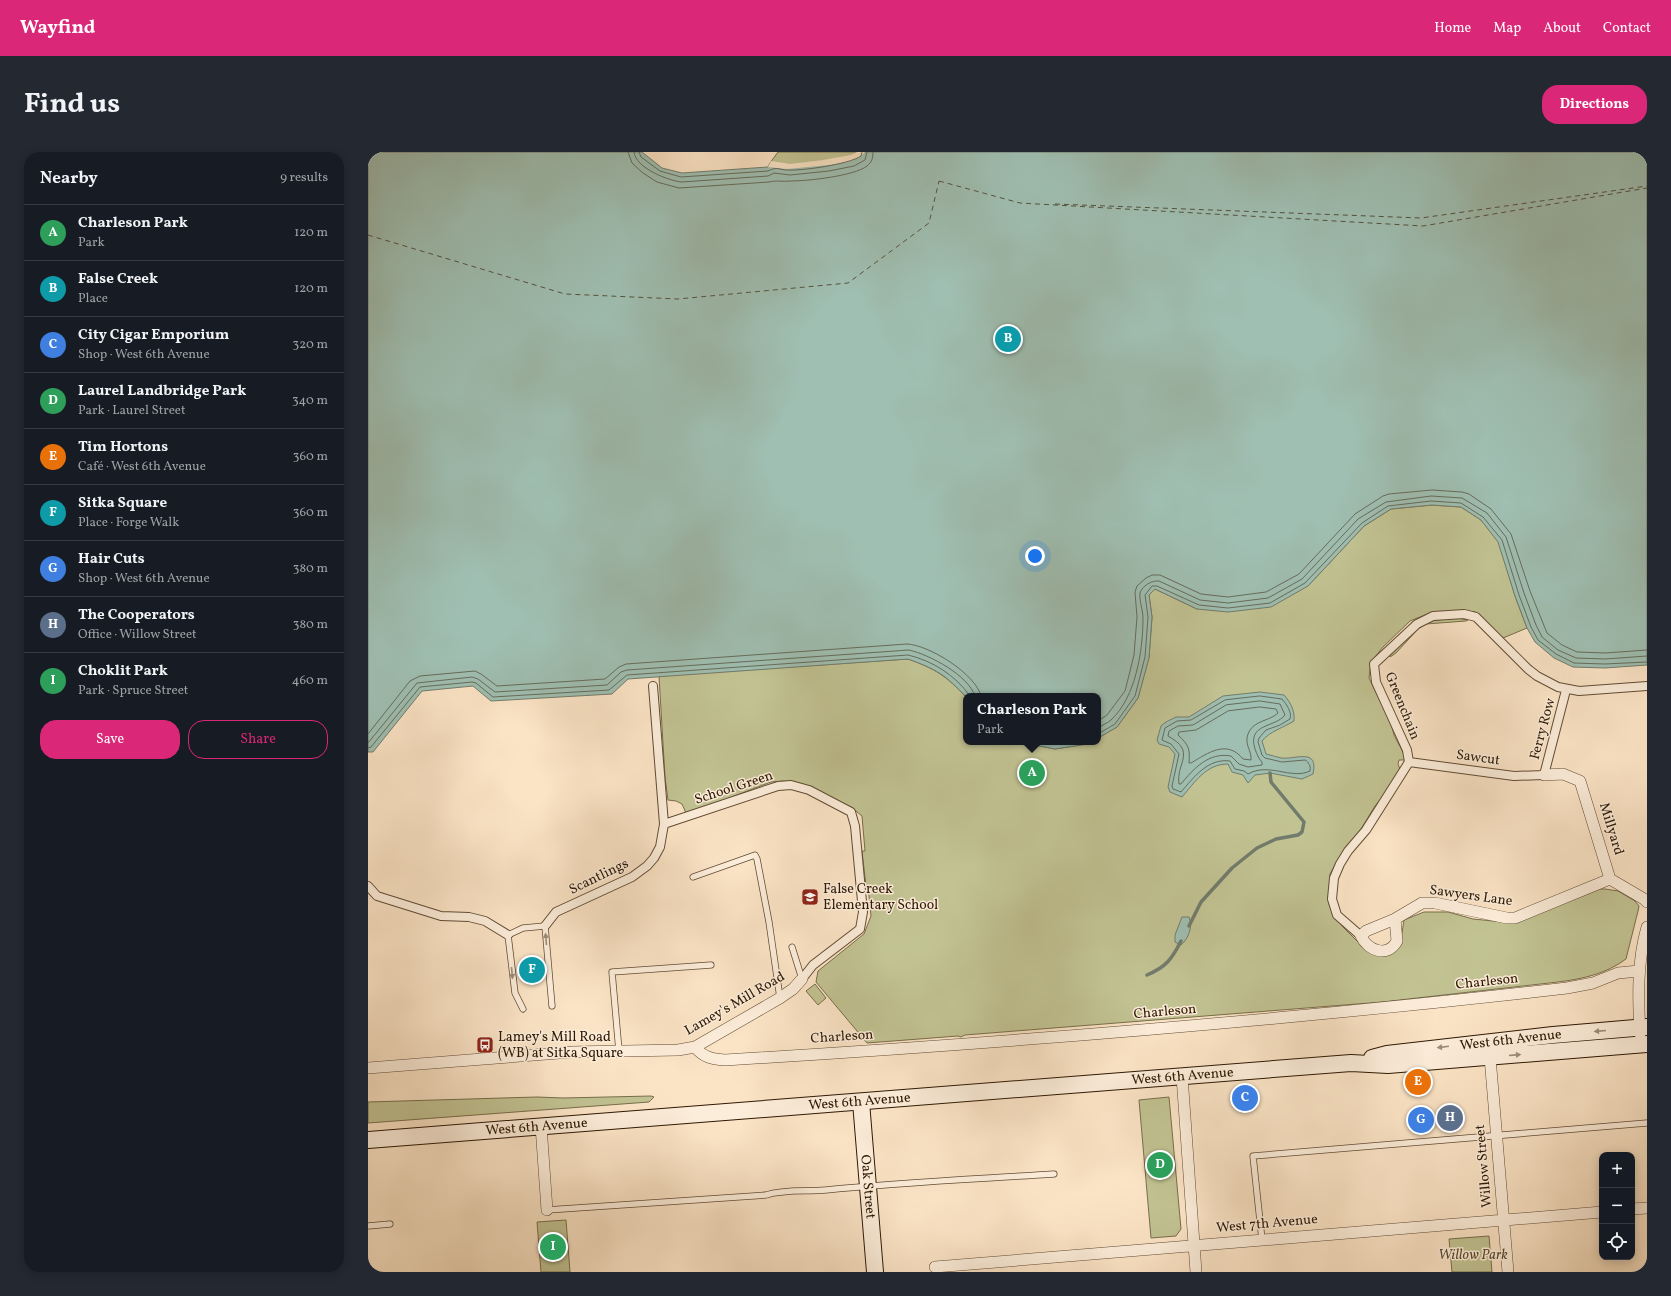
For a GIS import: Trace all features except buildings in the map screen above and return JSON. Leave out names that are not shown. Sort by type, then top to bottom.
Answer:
[{"type":"main road","name":"West 6th Avenue","points":[[1351,1063],[1386,1054],[1553,1035],[1643,1027]]},
{"type":"main road","name":"West 6th Avenue","points":[[368,1140],[1351,1063],[1388,1065],[1644,1045]]},
{"type":"main road","name":"Oak Street","points":[[861,1102],[875,1272]]},
{"type":"street","name":"Greenchain","points":[[1361,936],[1337,915],[1332,899],[1334,878],[1348,851],[1366,830],[1409,762],[1406,750],[1376,682],[1374,664],[1416,624],[1425,619],[1433,616],[1464,614],[1476,617],[1528,669],[1550,684],[1566,690]]},
{"type":"street","name":"Scantlings","points":[[545,926],[556,912],[632,876],[647,866],[660,847],[664,824],[653,686]]},
{"type":"street","points":[[1566,690],[1591,690],[1647,686]]},
{"type":"street","name":"Ferry Row","points":[[1544,775],[1566,690]]},
{"type":"street","name":"Sawcut","points":[[1409,762],[1514,776],[1544,775]]},
{"type":"street","name":"Millyard","points":[[1544,775],[1563,774],[1580,781],[1610,878]]},
{"type":"street","name":"School Green","points":[[664,824],[778,786],[791,785],[809,790],[851,812],[855,826],[864,912],[860,929],[813,965],[802,979]]},
{"type":"street","points":[[1610,878],[1647,902]]},
{"type":"street","name":"Sawyers Lane","points":[[1361,936],[1366,932],[1395,919],[1414,906],[1429,903],[1508,918],[1515,918],[1610,878]]},
{"type":"street","points":[[368,886],[377,896],[441,916],[469,916],[480,920],[508,935]]},
{"type":"street","points":[[1361,936],[1367,946],[1373,949],[1381,951],[1391,948],[1397,941],[1395,919]]},
{"type":"street","points":[[1644,1045],[1642,943],[1647,927]]},
{"type":"street","name":"Charleson","points":[[695,1046],[705,1057],[724,1060],[947,1045],[1400,1007],[1566,988],[1593,983],[1618,974],[1642,969]]},
{"type":"street","name":"Lamey's Mill Road","points":[[368,1068],[572,1052],[678,1050],[695,1046],[780,998],[793,989],[802,979]]},
{"type":"street","name":"Willow Street","points":[[1490,1057],[1508,1272]]},
{"type":"street","points":[[1182,1076],[1196,1272]]},
{"type":"street","points":[[541,1126],[547,1210]]},
{"type":"street","points":[[1635,1209],[1647,1208]]},
{"type":"street","name":"West 7th Avenue","points":[[935,1267],[1599,1212]]},
{"type":"lane","points":[[693,877],[754,855],[757,859],[769,922],[780,998]]},
{"type":"lane","points":[[523,1009],[515,994],[508,935],[523,928],[545,926],[552,1006]]},
{"type":"lane","points":[[792,947],[802,979]]},
{"type":"lane","points":[[618,1052],[612,972],[711,965]]},
{"type":"lane","points":[[1262,1240],[1253,1156],[1496,1135],[1647,1124]]},
{"type":"lane","points":[[547,1210],[766,1195],[778,1191],[794,1190],[808,1192],[867,1186],[1054,1174]]},
{"type":"lane","points":[[368,1226],[390,1224]]},
{"type":"green space","points":[[778,152],[860,152],[852,157],[789,166],[770,163]]},
{"type":"green space","points":[[1432,505],[1461,507],[1481,520],[1499,542],[1515,596],[1527,628],[1503,638],[1476,612],[1466,611],[1430,613],[1410,621],[1383,647],[1371,662],[1369,678],[1391,723],[1394,735],[1407,760],[1399,760],[1398,764],[1400,769],[1395,782],[1375,806],[1353,842],[1345,848],[1330,874],[1329,904],[1342,926],[1364,948],[1379,954],[1402,933],[1404,920],[1424,912],[1448,912],[1473,919],[1513,923],[1600,889],[1618,891],[1635,901],[1639,906],[1626,959],[1602,972],[1558,982],[1382,1002],[965,1035],[961,1037],[867,1043],[816,982],[818,971],[864,934],[871,916],[862,851],[865,851],[862,816],[856,811],[804,785],[784,781],[771,782],[686,813],[682,804],[676,801],[668,800],[665,777],[659,676],[908,659],[926,666],[940,674],[963,694],[963,745],[1035,745],[1055,749],[1080,745],[1101,745],[1101,736],[1117,727],[1138,698],[1149,657],[1152,617],[1149,595],[1155,589],[1197,609],[1308,586],[1364,526],[1391,509]]},
{"type":"green space","points":[[1457,618],[1468,620],[1426,624],[1418,629],[1396,653],[1390,657],[1389,654],[1416,627],[1429,621]]},
{"type":"green space","points":[[815,984],[826,998],[818,1005],[806,991]]},
{"type":"green space","points":[[537,1097],[563,1098],[654,1097],[649,1102],[368,1123],[368,1102]]},
{"type":"green space","points":[[1169,1097],[1181,1229],[1176,1236],[1151,1238],[1139,1100]]},
{"type":"green space","points":[[566,1220],[570,1272],[541,1272],[537,1222]]},
{"type":"green space","name":"Willow Park","points":[[1489,1236],[1492,1272],[1452,1272],[1449,1239]]},
{"type":"water","points":[[368,152],[642,152],[662,168],[682,173],[768,167],[770,163],[789,166],[852,157],[860,152],[1647,152],[1647,665],[1605,668],[1573,667],[1554,658],[1535,642],[1527,628],[1498,542],[1481,520],[1461,507],[1432,505],[1391,509],[1364,526],[1308,586],[1271,607],[1228,612],[1197,609],[1155,589],[1149,595],[1152,617],[1149,658],[1138,698],[1117,727],[1101,736],[1101,693],[963,694],[940,674],[926,666],[908,659],[628,679],[612,694],[491,701],[473,686],[422,691],[373,752],[368,752]]},
{"type":"water","points":[[1260,692],[1284,695],[1291,704],[1294,714],[1294,721],[1273,732],[1262,741],[1266,754],[1281,758],[1309,758],[1312,760],[1314,766],[1313,774],[1302,779],[1270,773],[1255,775],[1248,783],[1243,775],[1232,772],[1228,764],[1220,765],[1207,770],[1196,780],[1182,797],[1170,792],[1168,787],[1175,754],[1169,747],[1159,744],[1157,740],[1161,726],[1176,717],[1189,717],[1223,696]]},
{"type":"water","points":[[1035,745],[1081,745],[1055,749]]},
{"type":"water","points":[[1182,917],[1189,917],[1191,924],[1188,935],[1181,945],[1175,942],[1175,935]]},
{"type":"pier","points":[[857,152],[865,152],[861,156],[848,162],[787,169],[768,167],[771,161],[790,164],[851,155]]},
{"type":"waterway","points":[[1189,926],[1201,902],[1232,868],[1257,848],[1276,839],[1298,835],[1302,832],[1304,822],[1271,782],[1270,773]]},
{"type":"waterway","points":[[1147,975],[1159,969],[1168,962],[1175,953],[1181,941]]},
{"type":"ferry route","points":[[939,181],[1020,203],[1423,226],[1647,188]]},
{"type":"ferry route","points":[[368,235],[565,294],[678,299],[848,283],[929,223],[939,181]]},
{"type":"ferry route","points":[[1055,204],[1421,218],[1647,186]]},
{"type":"place","name":"False Creek","points":[[1008,339]]},
{"type":"place","name":"Charleson Park","points":[[1032,773]]},
{"type":"place","name":"False Creek Elementary School","points":[[810,897]]},
{"type":"place","name":"Sitka Square","points":[[532,970]]},
{"type":"place","name":"Lamey's Mill Road (WB) at Sitka Square","points":[[485,1045]]},
{"type":"place","name":"Tim Hortons","points":[[1418,1082]]},
{"type":"place","name":"City Cigar Emporium","points":[[1245,1098]]},
{"type":"place","name":"The Cooperators","points":[[1450,1118]]},
{"type":"place","name":"Hair Cuts","points":[[1421,1120]]},
{"type":"place","name":"Laurel Landbridge Park","points":[[1160,1165]]},
{"type":"place","name":"Choklit Park","points":[[553,1247]]}]
